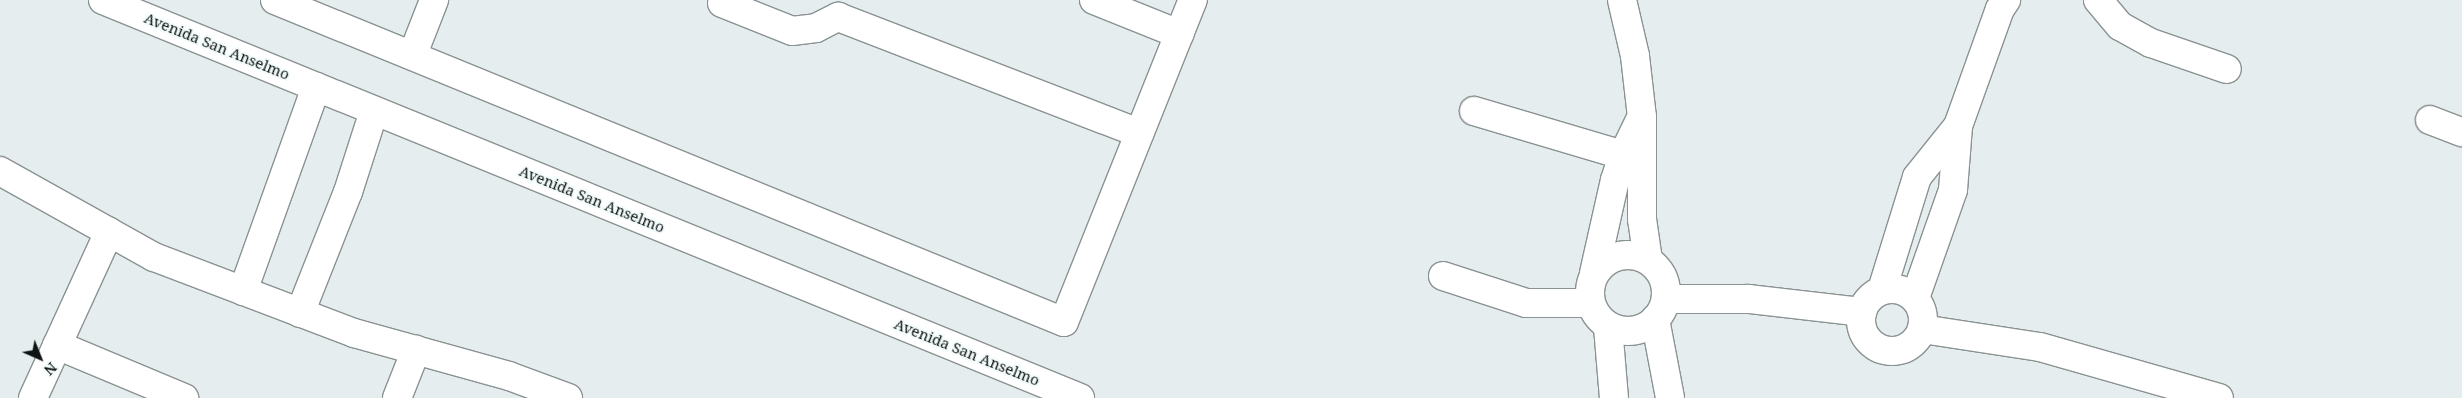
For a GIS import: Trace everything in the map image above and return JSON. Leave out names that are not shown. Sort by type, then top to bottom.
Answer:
[{"type":"street","name":"Avenida San Anselmo","points":[[103,0],[1080,398]]},
{"type":"street","points":[[275,0],[413,54],[1064,322],[1192,0]]},
{"type":"street","points":[[413,54],[434,0]]},
{"type":"street","points":[[1094,0],[1179,34]]},
{"type":"street","points":[[1622,0],[1635,56],[1642,117],[1642,218],[1648,260]]},
{"type":"street","points":[[1914,298],[1953,190],[1958,126],[2000,9],[2006,0]]},
{"type":"street","points":[[2098,0],[2120,26],[2151,43],[2227,69]]},
{"type":"street","points":[[722,3],[792,31],[816,28],[836,8],[1140,133]]},
{"type":"street","points":[[243,291],[316,86]]},
{"type":"street","points":[[300,313],[348,192],[374,110]]},
{"type":"street","points":[[1474,111],[1623,155]]},
{"type":"street","points":[[1642,117],[1623,155],[1589,288],[1590,303],[1596,316],[1608,327],[1622,332],[1637,331],[1661,309],[1749,299],[1862,312]]},
{"type":"street","points":[[2430,120],[2462,132]]},
{"type":"street","points":[[1882,290],[1918,177],[1958,126]]},
{"type":"street","points":[[0,171],[154,256],[354,333],[508,376],[568,398]]},
{"type":"street","points":[[33,398],[109,232]]},
{"type":"street","points":[[1594,273],[1605,262],[1619,256],[1634,255],[1648,260],[1659,270],[1665,284],[1661,309],[1670,398]]},
{"type":"street","points":[[1443,276],[1526,303],[1590,303]]},
{"type":"street","points":[[1899,289],[1914,298],[1922,310],[1922,329],[1910,346],[1901,350],[1882,350],[1866,337],[1862,312],[1869,299],[1882,290],[1899,289]]},
{"type":"street","points":[[1608,327],[1614,398]]},
{"type":"street","points":[[1922,329],[2040,347],[2219,398]]},
{"type":"street","points":[[57,345],[184,398]]},
{"type":"street","points":[[397,398],[416,350]]}]
